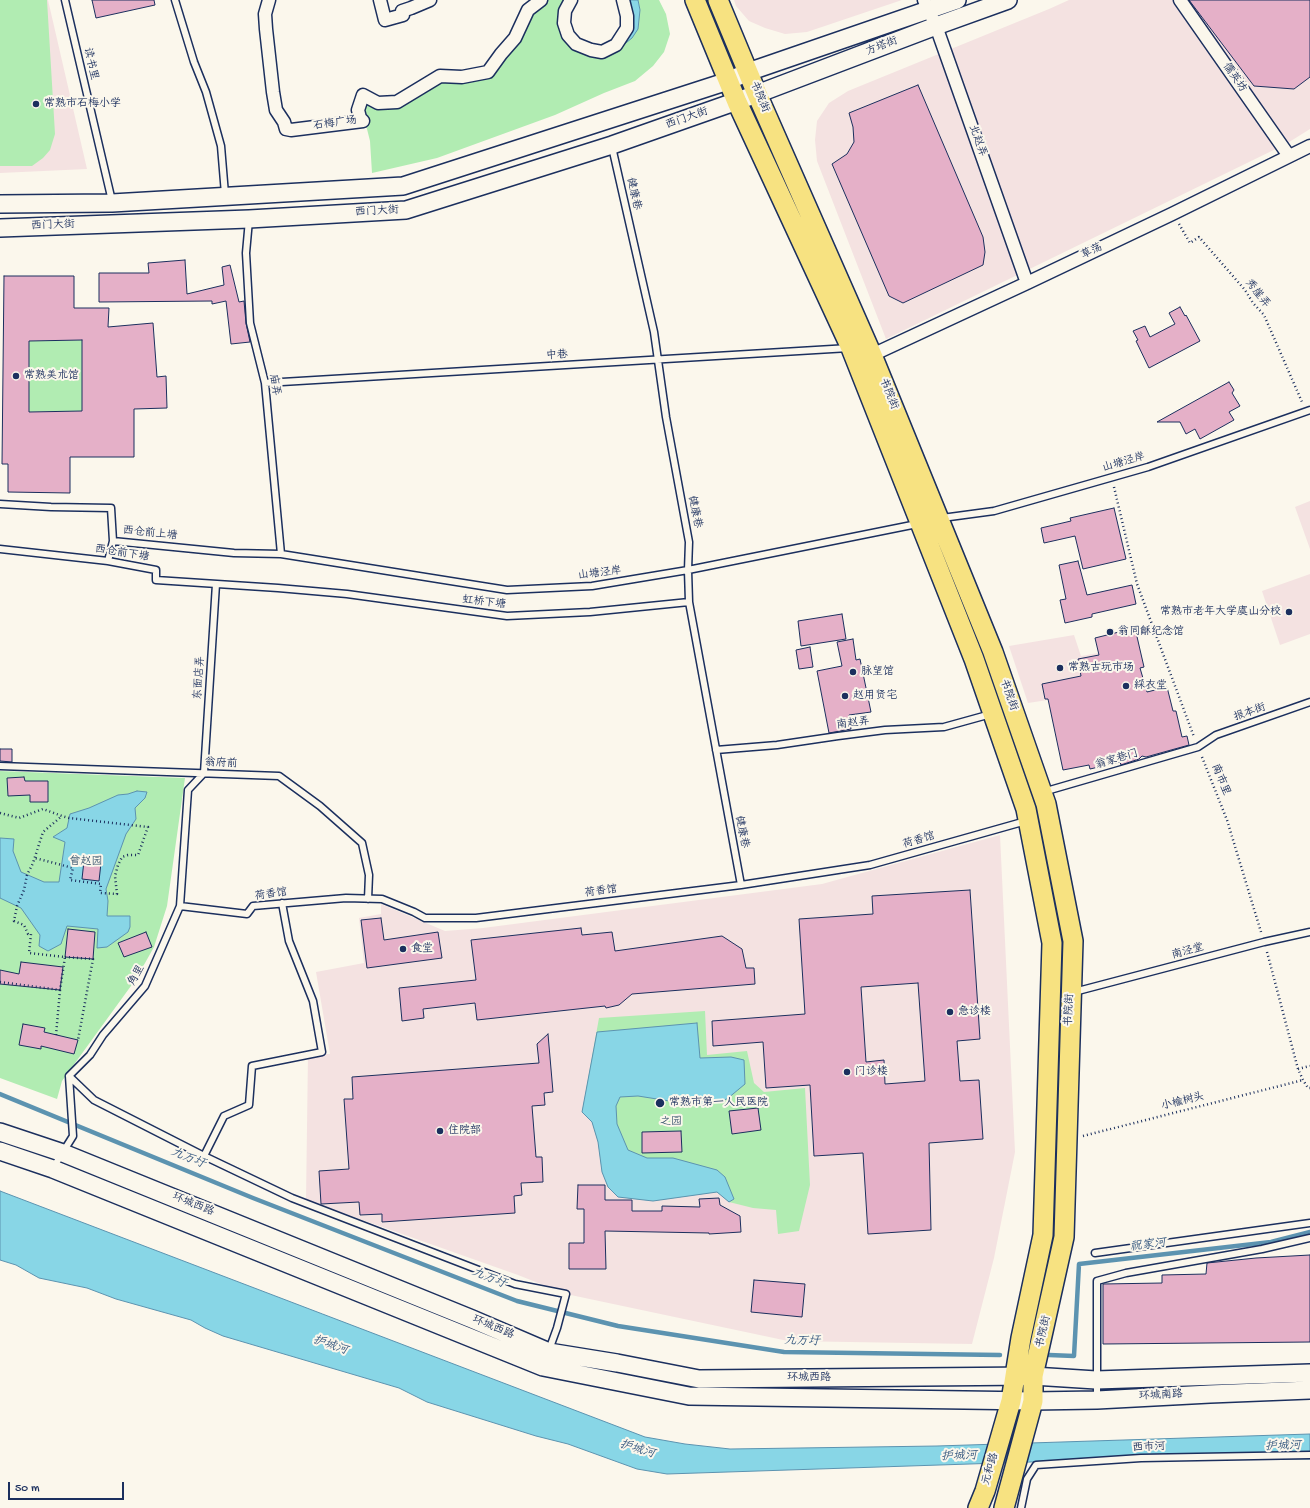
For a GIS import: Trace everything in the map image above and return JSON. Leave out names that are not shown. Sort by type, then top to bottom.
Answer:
[{"type":"main road","name":"书院街","points":[[695,0],[737,102],[850,348],[974,659],[1026,809],[1052,943],[1043,1235],[1021,1338],[1024,1376],[1033,1401],[1023,1434],[1011,1504]]},
{"type":"main road","name":"书院街","points":[[718,0],[757,94],[872,355],[993,652],[1046,804],[1073,941],[1064,1237],[1024,1376],[1012,1401],[1003,1430]]},
{"type":"main road","name":"方塔街","points":[[728,81],[748,72],[927,5],[957,0]]},
{"type":"main road","name":"方塔街","points":[[737,102],[1008,0]]},
{"type":"main road","name":"西门大街","points":[[0,204],[112,203],[403,186],[728,81]]},
{"type":"main road","name":"西门大街","points":[[0,228],[249,219],[406,210],[612,145],[737,102]]},
{"type":"main road","name":"环城西路","points":[[0,1132],[63,1153],[472,1319],[546,1360],[617,1363],[699,1379],[1024,1376]]},
{"type":"main road","name":"环城西路","points":[[0,1151],[53,1169],[546,1360],[689,1396],[1012,1401]]},
{"type":"main road","name":"环城南路","points":[[1024,1376],[1096,1380],[1310,1373]]},
{"type":"main road","name":"环城南路","points":[[1012,1401],[1097,1400],[1310,1390]]},
{"type":"main road","name":"元和路","points":[[981,1500],[1003,1430]]},
{"type":"street","name":"石梅广场","points":[[269,0],[265,14],[276,110],[284,122],[286,129],[291,130],[363,121],[360,118],[358,110],[363,95],[378,103],[397,102],[440,76],[462,77],[488,72],[500,54],[515,38],[528,10],[541,0]]},
{"type":"street","points":[[380,0],[385,20],[403,15],[402,11],[430,0]]},
{"type":"street","points":[[571,0],[566,11],[564,23],[568,35],[576,44],[591,50],[602,52],[616,44],[626,28],[627,16],[623,0]]},
{"type":"street","name":"儒英坊","points":[[1180,0],[1289,156]]},
{"type":"street","name":"北赵弄","points":[[927,5],[936,26],[1027,283]]},
{"type":"street","name":"草荡","points":[[872,355],[1172,214],[1310,146]]},
{"type":"lane","name":"读书里","points":[[65,0],[112,203]]},
{"type":"lane","points":[[175,0],[194,62],[206,92],[221,146],[226,196]]},
{"type":"lane","name":"健康巷","points":[[612,145],[654,332],[666,417],[689,542],[689,602],[741,885]]},
{"type":"lane","name":"庙弄","points":[[249,219],[246,253],[250,323],[265,383],[281,554]]},
{"type":"lane","name":"中巷","points":[[265,383],[850,348]]},
{"type":"lane","name":"山塘泾岸","points":[[938,518],[994,511],[1148,467],[1308,411]]},
{"type":"lane","name":"西仓前上塘","points":[[0,504],[111,508],[113,541],[234,553],[281,554]]},
{"type":"lane","name":"山塘泾岸","points":[[281,554],[507,590],[592,586],[688,570],[919,524]]},
{"type":"lane","points":[[108,562],[113,541]]},
{"type":"lane","name":"西仓前下塘","points":[[0,549],[108,562],[156,570],[156,580],[278,588]]},
{"type":"lane","name":"东面店弄","points":[[204,773],[216,584]]},
{"type":"lane","name":"虹桥下塘","points":[[278,588],[347,594],[507,616],[590,612],[689,602]]},
{"type":"lane","name":"报本街","points":[[1198,747],[1216,735],[1310,702]]},
{"type":"lane","name":"南赵弄","points":[[716,750],[777,745],[877,731],[944,727],[993,714]]},
{"type":"lane","name":"翁家巷门","points":[[1042,792],[1198,747]]},
{"type":"lane","name":"翁府前","points":[[0,766],[279,776],[320,806],[362,843],[369,874],[368,899]]},
{"type":"lane","name":"角里","points":[[69,1076],[90,1055],[103,1035],[145,986],[180,906],[188,790],[204,773]]},
{"type":"lane","name":"荷香馆","points":[[180,906],[247,914],[253,906],[346,898],[382,899],[425,918],[476,918],[741,885],[870,865],[1028,821]]},
{"type":"lane","points":[[204,1156],[224,1116],[249,1105],[252,1066],[322,1052],[313,1001],[289,941],[282,903]]},
{"type":"lane","name":"南泾堂","points":[[1071,993],[1264,942],[1310,932]]},
{"type":"lane","points":[[69,1076],[94,1100],[204,1156],[292,1198],[515,1284],[566,1294],[557,1328],[546,1360]]},
{"type":"lane","points":[[53,1169],[73,1136],[69,1076]]},
{"type":"lane","points":[[1095,1253],[1310,1223]]},
{"type":"lane","points":[[1097,1400],[1097,1281],[1126,1273],[1262,1249],[1310,1238]]},
{"type":"lane","name":"西市河","points":[[1011,1504],[1036,1466],[1141,1458],[1310,1455]]},
{"type":"path","name":"秀崖弄","points":[[1172,214],[1190,243],[1199,237],[1245,290],[1253,303],[1264,315],[1308,411]]},
{"type":"path","name":"南市里","points":[[1112,477],[1137,584],[1227,820],[1264,942],[1298,1069],[1302,1080],[1308,1088],[1310,1088]]},
{"type":"path","points":[[0,813],[19,818],[43,809],[69,818],[148,827],[138,855],[122,856],[115,876],[117,894],[100,893],[101,884],[70,880],[73,868],[35,858]]},
{"type":"path","points":[[62,816],[43,832],[35,858],[27,875],[14,921],[24,924],[28,934],[31,934],[29,953],[93,959],[78,1040]]},
{"type":"path","points":[[56,1034],[65,957]]},
{"type":"path","points":[[0,982],[60,990]]},
{"type":"path","points":[[1298,1069],[1310,1066]]},
{"type":"path","name":"小榆树头","points":[[1067,1140],[1302,1080]]},
{"type":"shaded area","name":"常熟市石梅小学","points":[[0,0],[48,0],[87,169],[0,173]]},
{"type":"shaded area","points":[[734,0],[902,0],[807,32],[785,34],[749,21],[736,6]]},
{"type":"shaded area","points":[[1069,0],[1310,0],[1310,129],[1286,144],[886,339],[817,161],[815,140],[817,121],[829,103],[848,91]]},
{"type":"shaded area","points":[[1310,501],[1310,549],[1295,507]]},
{"type":"shaded area","name":"常熟市老年大学虞山分校","points":[[1310,574],[1310,634],[1280,645],[1262,591]]},
{"type":"shaded area","name":"常熟古玩市场","points":[[1074,635],[1081,656],[1098,653],[1107,691],[1028,703],[1009,646]]},
{"type":"shaded area","name":"常熟市第一人民医院","points":[[1000,835],[1015,1152],[994,1258],[972,1344],[788,1341],[566,1294],[518,1275],[306,1200],[308,1054],[330,1054],[316,972],[364,963],[359,918],[381,914],[381,904],[445,931],[483,928],[822,884]]},
{"type":"green space","name":"常熟市石梅小学","points":[[0,0],[47,0],[55,134],[50,150],[43,158],[32,166],[0,166]]},
{"type":"green space","points":[[541,0],[571,0],[568,35],[602,52],[640,10],[638,0],[659,0],[666,14],[670,34],[664,52],[653,66],[635,81],[555,115],[437,158],[372,173],[370,141],[360,101],[397,102],[440,76],[488,72]]},
{"type":"green space","points":[[82,340],[82,411],[29,412],[29,341]]},
{"type":"green space","name":"曾赵园","points":[[0,771],[185,778],[167,906],[154,947],[136,979],[62,1081],[57,1099],[0,1078]]},
{"type":"green space","name":"之园","points":[[705,1011],[707,1055],[747,1051],[754,1083],[764,1092],[805,1088],[810,1185],[799,1231],[778,1234],[776,1210],[753,1208],[729,1202],[717,1192],[653,1201],[618,1197],[608,1187],[602,1172],[598,1142],[592,1122],[582,1112],[599,1018]]},
{"type":"water","points":[[623,0],[638,0],[640,10],[638,29],[632,38],[622,46]]},
{"type":"water","points":[[137,791],[147,792],[145,798],[135,808],[136,819],[126,834],[106,889],[108,901],[107,916],[130,916],[130,927],[128,932],[107,947],[97,948],[98,929],[67,926],[61,944],[48,951],[39,946],[40,935],[21,908],[0,898],[0,838],[14,839],[13,851],[21,872],[44,882],[59,882],[65,842],[53,837],[67,828],[70,814],[89,808],[118,795]]},
{"type":"water","points":[[697,1023],[700,1058],[731,1057],[744,1060],[745,1084],[727,1099],[701,1106],[638,1096],[620,1097],[616,1106],[617,1124],[628,1150],[647,1158],[673,1158],[717,1170],[725,1177],[734,1199],[729,1202],[717,1192],[653,1201],[618,1197],[608,1187],[602,1172],[598,1142],[592,1122],[582,1112],[597,1032]]},
{"type":"water","name":"护城河","points":[[0,1191],[645,1437],[685,1444],[730,1449],[937,1446],[1310,1434],[1310,1459],[1121,1459],[667,1474],[637,1469],[568,1444],[536,1436],[427,1402],[399,1388],[223,1336],[191,1320],[116,1299],[87,1288],[39,1278],[16,1265],[0,1260]]},
{"type":"building","points":[[92,0],[154,0],[155,5],[96,18]]},
{"type":"building","points":[[1189,0],[1310,0],[1310,77],[1294,89],[1254,86]]},
{"type":"building","points":[[918,85],[983,237],[985,252],[983,265],[903,303],[889,296],[832,164],[847,154],[854,142],[853,127],[849,113]]},
{"type":"building","points":[[185,260],[187,294],[224,285],[222,267],[230,265],[239,302],[244,301],[246,323],[250,342],[231,344],[226,301],[212,304],[212,301],[99,302],[99,273],[149,273],[148,263]]},
{"type":"building","name":"常熟美术馆","points":[[4,276],[74,276],[74,308],[109,308],[108,327],[153,323],[157,377],[166,376],[167,408],[134,409],[134,457],[70,457],[70,493],[8,492],[8,464],[2,464]],"holes":[[[82,340],[82,411],[29,412],[29,341]]]},
{"type":"building","points":[[1180,307],[1200,341],[1149,368],[1136,341],[1138,340],[1133,331],[1145,326],[1150,337],[1175,324],[1169,313]]},
{"type":"building","points":[[1229,382],[1234,390],[1232,393],[1240,406],[1229,412],[1234,420],[1200,439],[1195,429],[1186,434],[1180,422],[1157,422]]},
{"type":"building","points":[[1114,508],[1126,559],[1083,569],[1075,536],[1044,543],[1041,528],[1071,521],[1070,518]]},
{"type":"building","points":[[1078,561],[1087,595],[1132,585],[1136,604],[1092,614],[1092,617],[1065,623],[1060,600],[1066,599],[1059,565]]},
{"type":"building","points":[[842,614],[846,639],[801,646],[798,621]]},
{"type":"building","points":[[1135,628],[1144,667],[1140,668],[1147,692],[1167,687],[1173,711],[1176,711],[1182,737],[1187,736],[1189,745],[1146,757],[1142,756],[1139,759],[1121,765],[1120,762],[1090,769],[1089,765],[1063,770],[1048,699],[1045,699],[1042,684],[1081,676],[1078,659],[1099,655],[1095,638]]},
{"type":"building","points":[[853,639],[856,660],[860,659],[871,712],[849,715],[851,729],[829,733],[817,671],[842,666],[837,642]]},
{"type":"building","points":[[810,647],[813,667],[799,669],[796,650]]},
{"type":"building","points":[[0,749],[12,749],[12,762],[0,761]]},
{"type":"building","points":[[24,777],[25,781],[48,781],[48,802],[30,802],[30,795],[8,796],[7,778]]},
{"type":"building","points":[[84,861],[101,863],[99,881],[82,879]]},
{"type":"building","points":[[970,890],[980,1039],[957,1041],[960,1081],[979,1080],[983,1139],[929,1143],[931,1230],[868,1234],[863,1153],[814,1156],[810,1085],[766,1088],[763,1042],[713,1046],[712,1021],[805,1014],[799,919],[873,914],[872,896]],"holes":[[[918,983],[925,1081],[885,1084],[884,1060],[866,1062],[861,987]]]},
{"type":"building","name":"食堂","points":[[381,918],[384,940],[438,932],[442,958],[367,968],[361,920]]},
{"type":"building","points":[[581,928],[582,935],[612,932],[615,951],[722,936],[742,949],[746,968],[754,968],[755,984],[632,994],[619,1005],[606,1008],[605,1006],[477,1020],[475,1003],[423,1009],[424,1018],[402,1021],[399,988],[476,980],[471,940]]},
{"type":"building","points":[[68,929],[95,932],[93,959],[65,957]]},
{"type":"building","points":[[146,932],[152,947],[124,957],[118,943]]},
{"type":"building","points":[[21,962],[63,967],[60,990],[0,984],[0,970],[19,974]]},
{"type":"building","points":[[23,1024],[45,1028],[44,1032],[78,1040],[74,1054],[41,1046],[41,1049],[19,1045]]},
{"type":"building","name":"住院部","points":[[548,1034],[553,1092],[544,1093],[545,1105],[532,1106],[536,1157],[542,1157],[543,1182],[521,1183],[522,1195],[514,1196],[515,1213],[382,1222],[382,1214],[360,1215],[359,1202],[321,1204],[319,1171],[349,1169],[344,1099],[353,1099],[352,1077],[539,1063],[537,1044]]},
{"type":"building","points":[[758,1108],[761,1130],[732,1134],[729,1111]]},
{"type":"building","points":[[681,1131],[682,1152],[642,1153],[642,1132]]},
{"type":"building","points":[[578,1185],[605,1185],[605,1200],[632,1200],[632,1211],[662,1211],[662,1206],[700,1207],[699,1199],[719,1198],[720,1205],[740,1216],[741,1232],[709,1234],[605,1231],[606,1269],[569,1269],[569,1243],[584,1243],[584,1209],[577,1209]]},
{"type":"building","points":[[1310,1255],[1310,1342],[1103,1344],[1103,1284],[1162,1283],[1162,1275],[1206,1274],[1207,1263]]},
{"type":"building","points":[[754,1280],[805,1284],[802,1317],[751,1312]]},
{"type":"waterway","name":"九万圩","points":[[0,1094],[253,1198],[517,1301],[618,1326],[784,1352],[1000,1355]]},
{"type":"waterway","name":"祝家河","points":[[1049,1355],[1074,1356],[1079,1264],[1271,1242],[1310,1232]]},
{"type":"place","name":"常熟市石梅小学","points":[[36,104]]},
{"type":"place","name":"常熟美术馆","points":[[16,376]]},
{"type":"place","name":"常熟市老年大学虞山分校","points":[[1289,612]]},
{"type":"place","name":"翁同龢纪念馆","points":[[1110,632]]},
{"type":"place","name":"常熟古玩市场","points":[[1060,668]]},
{"type":"place","name":"脉望馆","points":[[853,672]]},
{"type":"place","name":"綵衣堂","points":[[1126,686]]},
{"type":"place","name":"赵用贤宅","points":[[845,696]]},
{"type":"place","name":"食堂","points":[[403,949]]},
{"type":"place","name":"急诊楼","points":[[950,1012]]},
{"type":"place","name":"门诊楼","points":[[847,1072]]},
{"type":"place","name":"常熟市第一人民医院","points":[[660,1103]]},
{"type":"place","name":"住院部","points":[[440,1131]]}]
